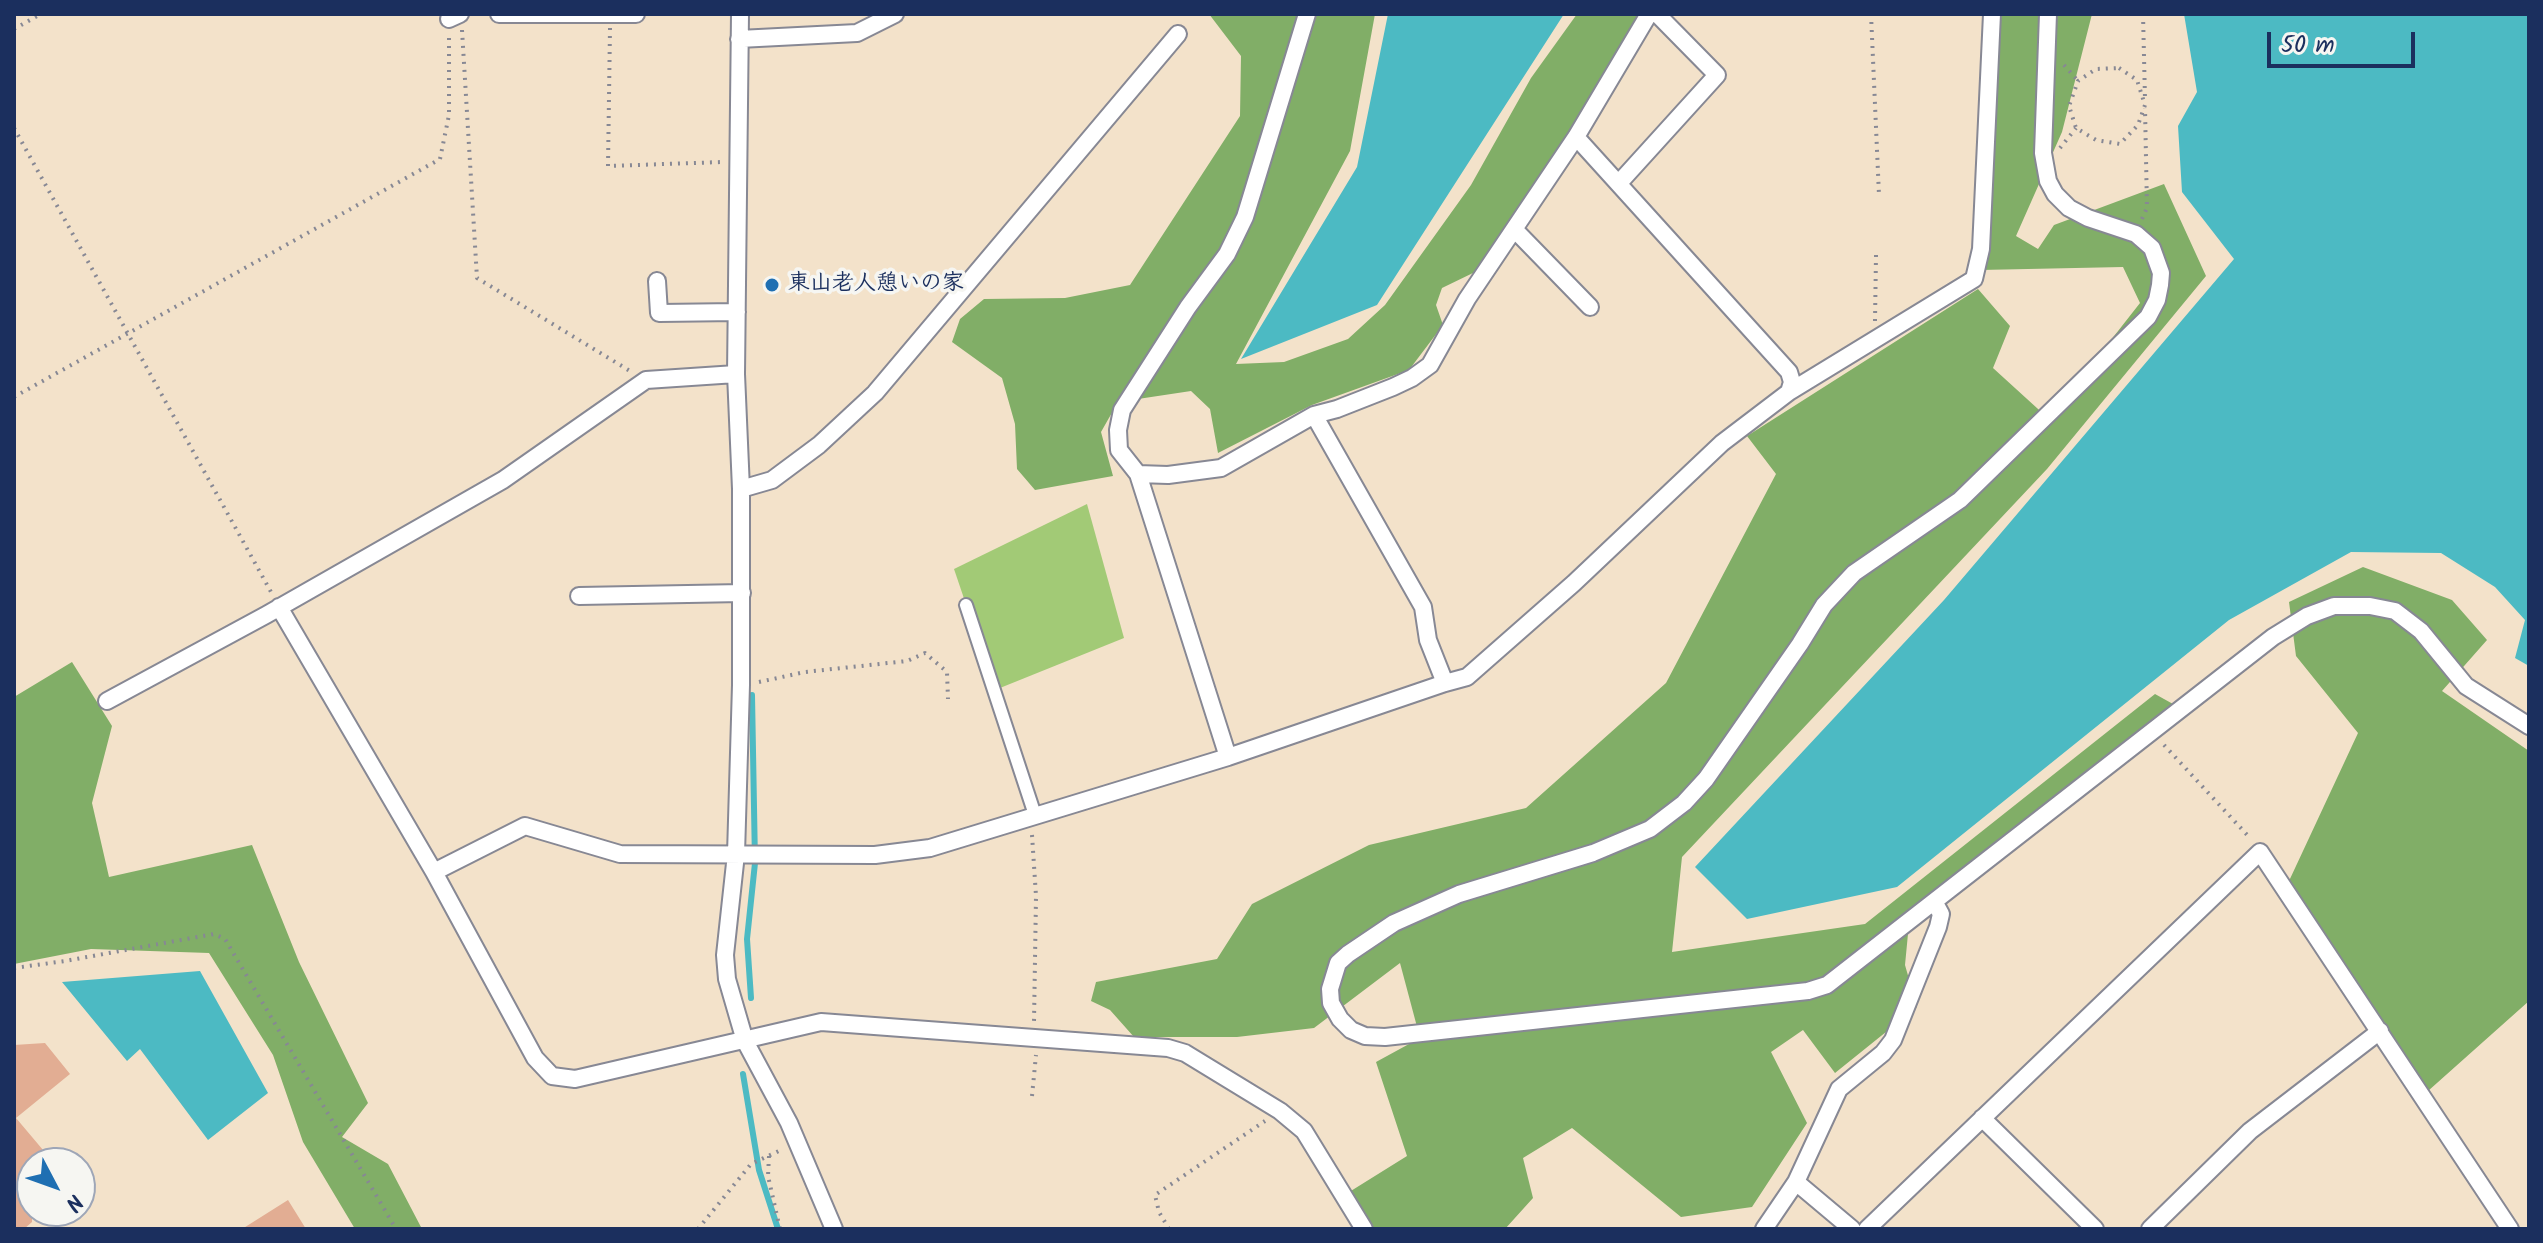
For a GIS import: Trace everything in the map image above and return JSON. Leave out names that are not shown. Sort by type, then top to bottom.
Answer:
[{"type":"street","points":[[499,14],[636,14]]},
{"type":"street","points":[[740,14],[736,374],[741,489],[741,685],[736,854],[725,955],[727,979],[745,1041],[795,1137],[834,1229]]},
{"type":"street","points":[[739,39],[857,33],[895,14]]},
{"type":"street","points":[[1228,757],[1138,474],[1119,450],[1118,430],[1122,410],[1188,307],[1227,254],[1245,217],[1307,14]]},
{"type":"street","points":[[1138,474],[1168,475],[1221,468],[1314,415],[1393,387],[1430,365],[1467,299],[1576,137],[1649,14]]},
{"type":"street","points":[[1619,183],[1717,75],[1657,14]]},
{"type":"street","points":[[434,872],[525,826],[620,854],[875,855],[930,848],[1228,757],[1467,677],[1574,583],[1722,443],[1789,392],[1974,279],[1979,265],[1992,14]]},
{"type":"street","points":[[2048,14],[2043,153],[2048,181],[2055,194],[2069,208],[2088,218],[2136,234],[2152,248],[2161,273],[2157,300],[2148,317],[1960,500],[1854,573],[1824,605],[1736,737],[1706,779],[1684,803],[1650,829],[1593,853],[1459,894],[1394,923],[1338,963],[1332,975],[1331,1003],[1340,1019],[1351,1030],[1365,1036],[1385,1037],[1808,991],[1827,985],[2273,637],[2307,616],[2334,606],[2370,606],[2395,611],[2421,631],[2466,686],[2529,726]]},
{"type":"street","points":[[741,489],[772,480],[819,445],[875,393],[1178,34]]},
{"type":"street","points":[[1576,137],[1789,372],[1792,382],[1789,392]]},
{"type":"street","points":[[1515,230],[1590,307]]},
{"type":"street","points":[[657,281],[659,313],[737,312]]},
{"type":"street","points":[[107,701],[503,480],[646,380],[736,374]]},
{"type":"street","points":[[1314,415],[1423,607],[1428,640],[1445,683]]},
{"type":"street","points":[[579,596],[742,593]]},
{"type":"street","points":[[966,605],[1031,817]]},
{"type":"street","points":[[279,607],[434,872],[535,1058],[552,1076],[575,1079],[821,1022],[837,1021],[1168,1048],[1185,1053],[1280,1111],[1304,1131],[1364,1229]]},
{"type":"street","points":[[1867,1229],[2260,852],[2510,1229]]},
{"type":"street","points":[[1764,1229],[1796,1182],[1839,1089],[1883,1053],[1893,1040],[1938,927],[1941,914],[1935,903]]},
{"type":"street","points":[[2150,1229],[2250,1131],[2380,1031]]},
{"type":"street","points":[[1982,1118],[2095,1229]]},
{"type":"street","points":[[1796,1182],[1852,1229]]},
{"type":"path","points":[[14,29],[41,14]]},
{"type":"path","points":[[611,14],[608,166],[740,162]]},
{"type":"path","points":[[1871,14],[1879,195]]},
{"type":"path","points":[[2143,14],[2147,208]]},
{"type":"path","points":[[14,397],[440,159],[449,115],[457,21]]},
{"type":"path","points":[[457,21],[477,278],[646,380]]},
{"type":"path","points":[[2119,68],[2137,80],[2145,105],[2138,125],[2120,144],[2096,140],[2076,128],[2069,106],[2078,81],[2096,69],[2119,68]]},
{"type":"path","points":[[14,128],[279,607]]},
{"type":"path","points":[[1876,255],[1875,324],[1881,338]]},
{"type":"path","points":[[741,685],[805,672],[907,661],[925,653],[947,672],[948,699]]},
{"type":"path","points":[[2151,732],[2260,852]]},
{"type":"path","points":[[1031,817],[1036,896],[1033,979],[1037,1047],[1032,1096]]},
{"type":"path","points":[[14,968],[214,934],[225,939],[396,1229]]},
{"type":"path","points":[[1169,1229],[1159,1212],[1155,1195],[1280,1111]]},
{"type":"path","points":[[698,1229],[751,1164],[775,1155],[795,1137]]},
{"type":"path","points":[[769,1156],[768,1176],[780,1229]]},
{"type":"green space","points":[[1209,14],[1375,14],[1350,151],[1236,364],[1284,362],[1348,339],[1385,305],[1471,185],[1531,78],[1577,14],[1642,14],[1568,134],[1475,272],[1442,288],[1436,305],[1443,325],[1409,370],[1312,405],[1218,453],[1210,409],[1191,391],[1118,402],[1101,432],[1113,476],[1035,490],[1017,469],[1015,424],[1002,378],[952,342],[960,319],[984,299],[1065,298],[1130,285],[1240,116],[1241,56]]},
{"type":"green space","points":[[2000,14],[2092,14],[2062,132],[2016,236],[2038,249],[2054,225],[2164,184],[2206,276],[2047,469],[1682,857],[1672,952],[1865,924],[2155,694],[2173,704],[1910,913],[1905,965],[1917,1007],[1835,1073],[1803,1030],[1771,1052],[1807,1123],[1752,1207],[1681,1217],[1572,1128],[1523,1158],[1533,1198],[1505,1229],[1373,1229],[1346,1194],[1407,1156],[1376,1062],[1420,1038],[1400,963],[1314,1028],[1237,1037],[1134,1037],[1110,1010],[1091,1001],[1096,982],[1217,959],[1252,904],[1369,845],[1526,808],[1666,683],[1776,474],[1747,436],[1978,289],[2010,326],[1993,368],[2049,419],[2140,303],[2123,267],[1980,270]]},
{"type":"green space","points":[[1087,504],[1124,638],[995,690],[954,569]]},
{"type":"green space","points":[[2363,567],[2452,600],[2487,640],[2442,691],[2529,751],[2529,1001],[2428,1091],[2289,881],[2358,733],[2296,656],[2289,602]]},
{"type":"green space","points":[[72,662],[112,726],[92,803],[109,877],[252,845],[299,962],[368,1103],[342,1137],[388,1164],[422,1229],[355,1229],[303,1142],[273,1055],[209,953],[91,949],[14,964],[14,697]]},
{"type":"water","points":[[1388,14],[1564,14],[1377,305],[1241,359],[1357,167]]},
{"type":"water","points":[[2184,14],[2529,14],[2529,666],[2515,658],[2525,620],[2495,587],[2441,553],[2351,552],[2229,620],[1897,887],[1747,919],[1695,867],[1944,600],[2234,259],[2182,192],[2178,126],[2197,92]]},
{"type":"water","points":[[200,971],[268,1093],[208,1140],[140,1049],[127,1061],[62,982]]},
{"type":"building","points":[[45,1043],[70,1074],[16,1118],[40,1147],[16,1147],[16,1227],[26,1227],[24,1229],[14,1229],[14,1045]]},
{"type":"building","points":[[288,1200],[306,1229],[242,1229]]},
{"type":"waterway","points":[[751,998],[747,939],[755,863],[752,695]]},
{"type":"waterway","points":[[743,1074],[759,1170],[778,1229]]},
{"type":"place","name":"東山老人憩いの家","points":[[772,285]]}]
